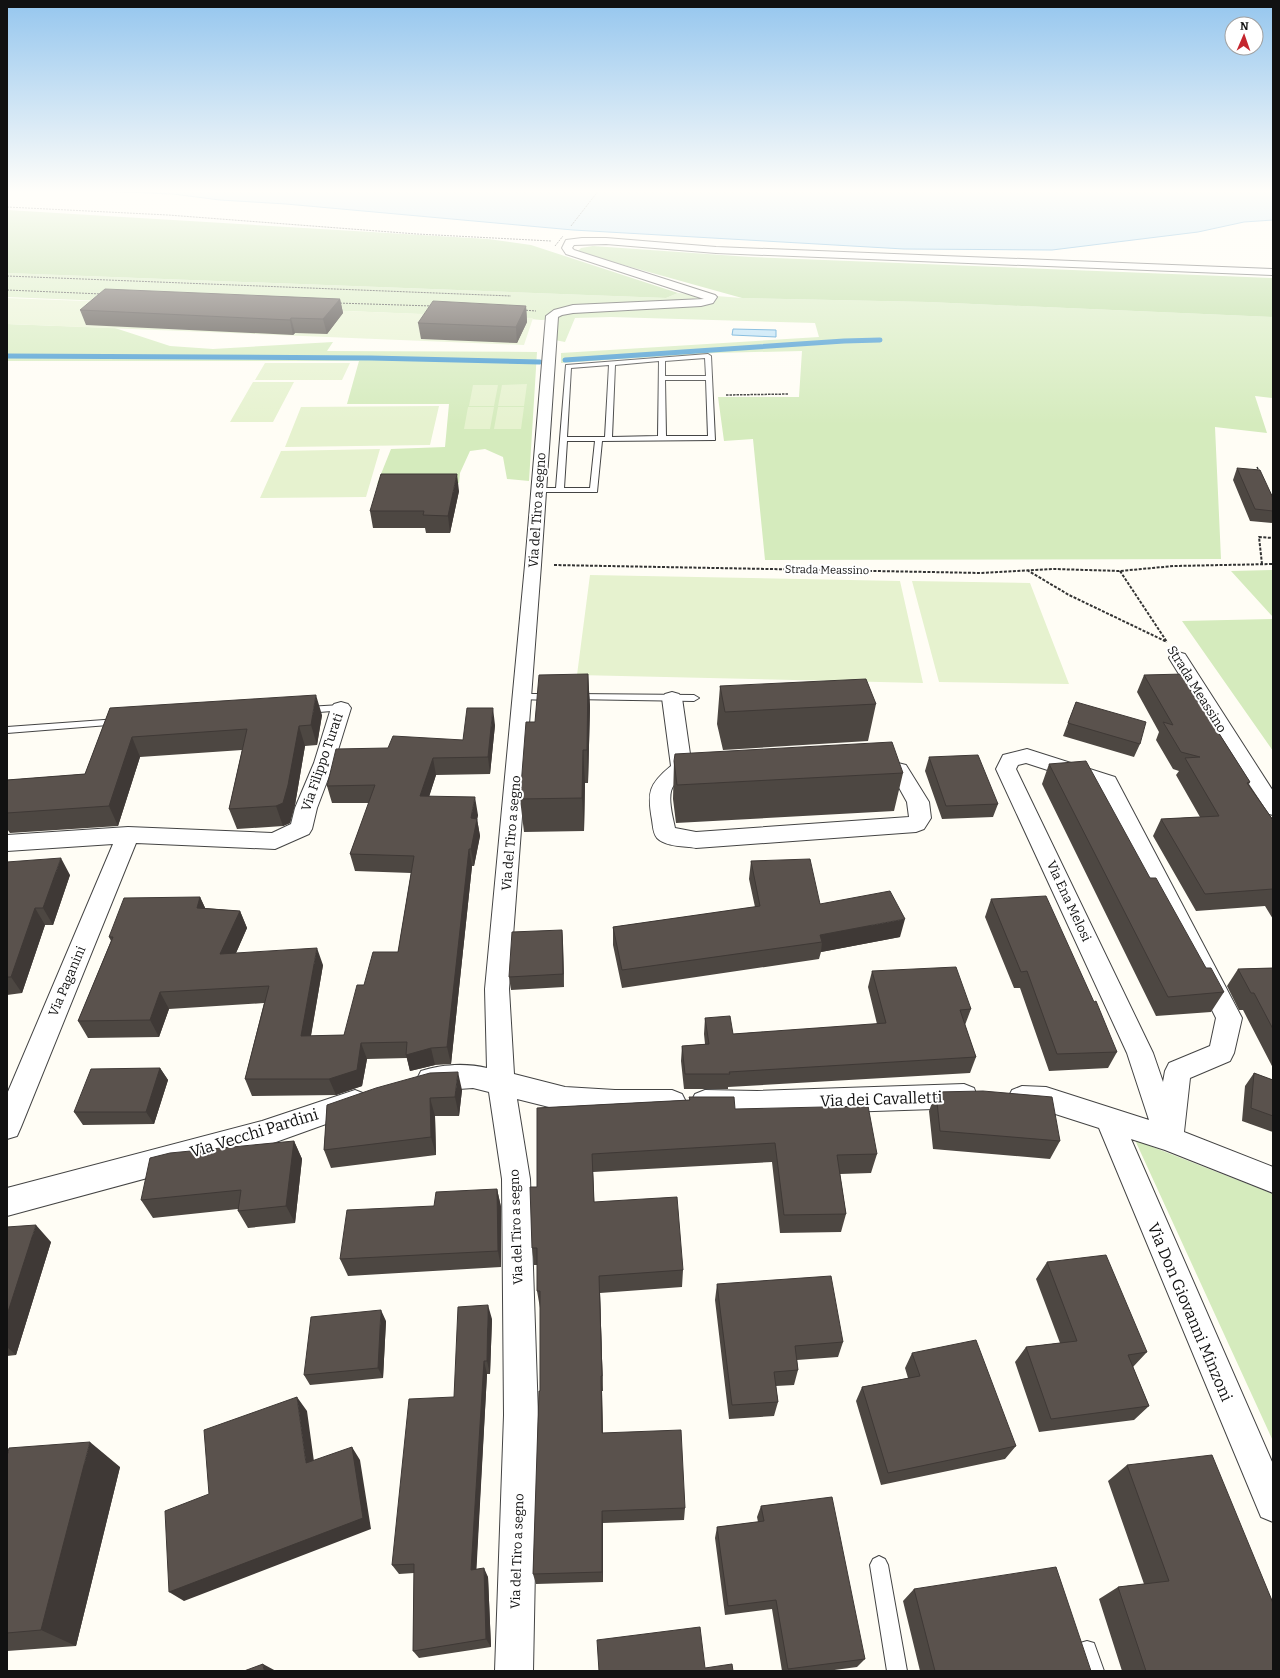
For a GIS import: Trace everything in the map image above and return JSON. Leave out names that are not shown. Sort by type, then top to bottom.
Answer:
[{"type":"street","points":[[555,314],[587,307],[701,303],[709,301],[711,297],[621,268]]},
{"type":"street","points":[[1192,268],[1273,272]]},
{"type":"street","name":"Via del Tiro a segno","points":[[514,1671],[521,1414],[517,1202],[516,1179],[502,1082],[497,989],[555,314]]},
{"type":"street","name":"Strada Meassino","points":[[1173,651],[1273,808]]},
{"type":"street","points":[[672,698],[691,768],[666,781],[660,791],[665,832],[674,837],[696,840],[916,824],[920,818],[918,802],[899,770],[882,766],[859,767]]},
{"type":"street","name":"Via Filippo Turati","points":[[7,843],[128,835],[274,841],[301,829],[306,808],[324,763],[341,708]]},
{"type":"street","name":"Via Ena Melosi","points":[[1027,756],[1108,782],[1229,1018],[1221,1054],[1178,1070],[1169,1139],[1140,1053],[1006,769],[1010,760],[1027,756]]},
{"type":"street","name":"Via Paganini","points":[[7,1126],[128,835]]},
{"type":"street","name":"Via Vecchi Pardini","points":[[7,1202],[262,1134],[393,1090],[435,1078],[473,1076],[502,1082]]},
{"type":"street","name":"Via dei Cavalletti","points":[[502,1082],[549,1096],[565,1099],[615,1102],[757,1103],[967,1096],[1046,1099],[1169,1139],[1273,1180]]},
{"type":"street","name":"Via Don Giovanni Minzoni","points":[[1109,1119],[1273,1505]]},
{"type":"lane","points":[[560,490],[563,440],[568,366],[708,356],[712,438],[563,440]]},
{"type":"lane","points":[[662,359],[662,438]]},
{"type":"lane","points":[[608,439],[612,363]]},
{"type":"lane","points":[[662,378],[709,378]]},
{"type":"lane","points":[[539,490],[594,490],[599,439]]},
{"type":"lane","points":[[522,697],[694,698]]},
{"type":"lane","name":"Via Filippo Turati","points":[[294,711],[341,708]]},
{"type":"lane","points":[[7,730],[126,722]]},
{"type":"lane","points":[[879,1565],[897,1671]]},
{"type":"lane","points":[[1087,1650],[1094,1671]]},
{"type":"path","points":[[7,276],[511,296]]},
{"type":"path","points":[[7,290],[104,294]]},
{"type":"path","points":[[332,303],[435,306]]},
{"type":"path","points":[[521,310],[555,314]]},
{"type":"path","points":[[710,395],[789,394]]},
{"type":"path","points":[[1257,467],[1260,474]]},
{"type":"path","points":[[1262,564],[1260,537],[1273,538]]},
{"type":"path","name":"Strada Meassino","points":[[533,565],[612,565],[982,573],[1054,569],[1120,571],[1174,566],[1273,564]]},
{"type":"path","points":[[1027,570],[1069,595],[1173,651]]},
{"type":"path","name":"Strada Meassino","points":[[1120,571],[1173,651]]},
{"type":"green space","points":[[7,268],[602,268],[678,293],[666,298],[7,273]]},
{"type":"green space","points":[[635,268],[1032,268],[1273,278],[1273,317],[928,302],[742,298]]},
{"type":"green space","points":[[7,273],[666,298],[678,293],[742,298],[928,302],[1273,317],[1273,398],[1255,396],[1267,433],[1215,427],[1221,559],[765,560],[753,439],[724,441],[718,397],[799,397],[802,351],[715,353],[561,363],[561,353],[819,337],[815,323],[611,317],[575,318],[565,342],[555,340],[557,319],[541,320],[7,297]]},
{"type":"green space","points":[[7,298],[533,318],[524,345],[7,324]]},
{"type":"green space","points":[[7,324],[115,328],[170,346],[213,349],[333,342],[327,351],[537,352],[529,481],[507,479],[503,457],[485,449],[470,451],[460,473],[459,483],[377,484],[391,449],[445,447],[449,404],[347,404],[359,361],[7,361]]},
{"type":"green space","points":[[265,363],[350,363],[342,380],[255,380]]},
{"type":"green space","points":[[253,382],[294,382],[273,422],[230,422]]},
{"type":"green space","points":[[527,384],[524,406],[498,406],[502,385]]},
{"type":"green space","points":[[473,385],[498,385],[494,406],[469,406]]},
{"type":"green space","points":[[439,406],[430,445],[285,447],[301,407]]},
{"type":"green space","points":[[468,407],[494,407],[490,429],[464,429]]},
{"type":"green space","points":[[498,407],[524,407],[521,429],[494,429]]},
{"type":"green space","points":[[380,449],[366,497],[260,498],[281,451]]},
{"type":"green space","points":[[1273,570],[1273,617],[1231,571]]},
{"type":"green space","points":[[590,575],[900,581],[923,683],[577,675]]},
{"type":"green space","points":[[912,581],[1030,583],[1069,684],[939,682]]},
{"type":"green space","points":[[1273,619],[1273,751],[1182,621]]},
{"type":"green space","points":[[1135,1140],[1273,1194],[1273,1441]]},
{"type":"water","points":[[733,329],[776,330],[776,337],[732,335]]},
{"type":"building","points":[[105,289],[340,299],[323,319],[291,318],[290,320],[80,310]]},
{"type":"building","points":[[433,301],[526,306],[516,327],[418,323]]},
{"type":"building","points":[[1237,468],[1260,470],[1273,498],[1273,511],[1255,509]]},
{"type":"building","points":[[381,474],[457,474],[448,516],[423,515],[424,511],[370,511]]},
{"type":"building","points":[[588,674],[587,750],[583,750],[582,798],[520,799],[526,722],[535,722],[539,675]]},
{"type":"building","points":[[1184,674],[1216,724],[1213,724],[1250,782],[1247,783],[1273,820],[1273,889],[1205,894],[1161,819],[1219,816],[1185,758],[1200,757],[1181,752],[1163,722],[1173,725],[1144,675]]},
{"type":"building","points":[[866,679],[876,704],[725,712],[720,686]]},
{"type":"building","points":[[316,695],[311,725],[299,726],[288,785],[283,803],[276,806],[229,809],[247,729],[132,737],[109,806],[7,813],[7,780],[85,774],[110,708]]},
{"type":"building","points":[[1076,702],[1146,722],[1140,744],[1068,723]]},
{"type":"building","points":[[467,708],[493,708],[488,757],[433,758],[420,796],[475,797],[471,818],[477,819],[471,849],[469,849],[447,1047],[431,1048],[406,1055],[407,1042],[361,1043],[357,1070],[329,1079],[245,1079],[269,986],[160,992],[150,1020],[78,1021],[113,937],[109,937],[124,898],[200,897],[197,908],[240,911],[220,954],[317,948],[301,1036],[344,1035],[357,985],[364,985],[373,952],[398,952],[414,856],[350,854],[375,785],[327,786],[336,749],[388,748],[393,736],[463,740]]},
{"type":"building","points":[[892,742],[903,773],[677,785],[674,761],[675,754]]},
{"type":"building","points":[[978,755],[998,804],[946,806],[929,757]]},
{"type":"building","points":[[1086,761],[1150,878],[1156,878],[1206,968],[1211,968],[1224,992],[1168,997],[1049,764]]},
{"type":"building","points":[[61,858],[43,908],[35,908],[11,977],[7,977],[7,862]]},
{"type":"building","points":[[810,859],[820,904],[890,891],[905,919],[820,935],[822,942],[622,970],[613,927],[760,906],[751,861]]},
{"type":"building","points":[[1046,896],[1094,1002],[1096,1001],[1117,1052],[1057,1054],[1027,971],[1021,972],[991,899]]},
{"type":"building","points":[[562,930],[563,974],[509,977],[512,932]]},
{"type":"building","points":[[956,967],[971,1009],[960,1010],[976,1057],[729,1072],[730,1074],[685,1074],[682,1046],[709,1044],[705,1018],[730,1016],[733,1034],[886,1023],[872,971]]},
{"type":"building","points":[[1273,968],[1273,1029],[1254,993],[1251,993],[1238,969]]},
{"type":"building","points":[[160,1068],[146,1112],[74,1112],[91,1069]]},
{"type":"building","points":[[458,1072],[455,1097],[430,1098],[431,1137],[324,1150],[327,1105],[376,1088],[430,1073]]},
{"type":"building","points":[[1254,1073],[1273,1080],[1273,1116],[1251,1108]]},
{"type":"building","points":[[983,1091],[1052,1097],[1060,1141],[940,1131],[936,1092]]},
{"type":"building","points":[[689,1097],[734,1097],[735,1109],[868,1106],[877,1154],[837,1155],[846,1214],[784,1215],[775,1143],[592,1154],[594,1202],[677,1197],[683,1270],[599,1276],[602,1433],[681,1430],[685,1508],[602,1511],[602,1572],[533,1574],[540,1391],[540,1291],[537,1291],[537,1248],[532,1248],[530,1187],[537,1187],[537,1108],[690,1100]]},
{"type":"building","points":[[294,1141],[286,1206],[238,1211],[241,1190],[141,1200],[150,1158],[170,1153]]},
{"type":"building","points":[[497,1189],[498,1251],[340,1259],[347,1210],[434,1206],[436,1192]]},
{"type":"building","points":[[36,1225],[7,1315],[7,1227]]},
{"type":"building","points":[[1106,1255],[1147,1352],[1128,1355],[1149,1406],[1051,1419],[1026,1347],[1077,1341],[1047,1262]]},
{"type":"building","points":[[831,1276],[843,1342],[795,1346],[798,1370],[774,1372],[778,1402],[732,1405],[717,1284]]},
{"type":"building","points":[[488,1305],[487,1361],[484,1361],[471,1570],[484,1568],[486,1639],[413,1651],[414,1564],[392,1565],[409,1399],[454,1397],[458,1307]]},
{"type":"building","points":[[381,1310],[378,1368],[304,1375],[311,1317]]},
{"type":"building","points":[[976,1340],[1016,1446],[888,1473],[862,1387],[920,1376],[912,1353]]},
{"type":"building","points":[[297,1397],[306,1463],[352,1447],[363,1518],[169,1592],[165,1511],[209,1494],[204,1430]]},
{"type":"building","points":[[90,1442],[41,1630],[7,1633],[7,1456],[9,1448]]},
{"type":"building","points":[[1212,1455],[1273,1603],[1273,1671],[1146,1671],[1118,1587],[1169,1581],[1127,1465]]},
{"type":"building","points":[[832,1497],[865,1659],[788,1669],[776,1600],[728,1606],[717,1527],[764,1521],[761,1506]]},
{"type":"building","points":[[1056,1567],[1091,1671],[935,1671],[914,1589]]},
{"type":"building","points":[[700,1627],[705,1668],[732,1664],[733,1671],[599,1671],[597,1640]]},
{"type":"building","points":[[263,1664],[264,1671],[244,1671]]},
{"type":"waterway","points":[[565,360],[844,341],[880,340]]},
{"type":"waterway","points":[[7,356],[371,358],[540,362]]}]
